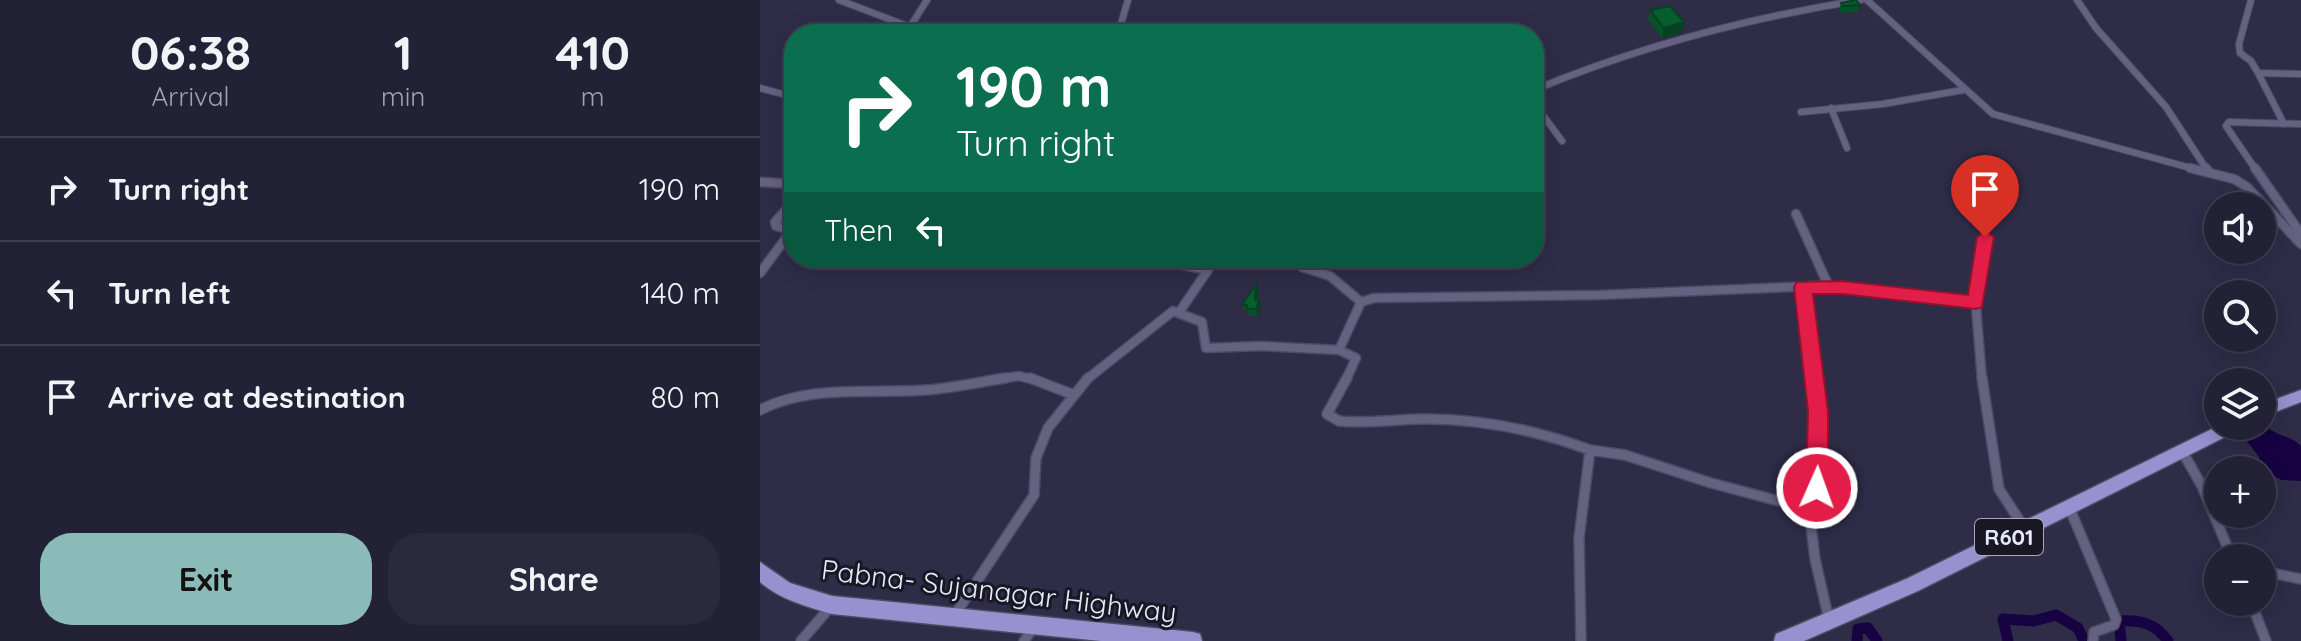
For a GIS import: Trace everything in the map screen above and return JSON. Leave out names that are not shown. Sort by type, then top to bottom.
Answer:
[{"type":"main road","points":[[2276,406],[2301,396]]},
{"type":"main road","name":"R601","points":[[1783,641],[1912,585],[2204,440]]},
{"type":"main road","name":"Pabna- Sujanagar Highway","points":[[760,570],[770,581],[789,592],[832,605],[954,617],[1029,634],[1193,641]]},
{"type":"street","points":[[839,0],[902,24]]},
{"type":"street","points":[[912,24],[927,0]]},
{"type":"street","points":[[1121,24],[1128,0]]},
{"type":"street","points":[[1544,86],[1658,43],[1744,21],[1864,0],[1993,114],[2209,172],[2247,187],[2301,244]]},
{"type":"street","points":[[2077,0],[2096,28],[2166,107],[2209,172]]},
{"type":"street","points":[[2251,0],[2239,44],[2240,53],[2251,61],[2284,124]]},
{"type":"street","points":[[2258,73],[2301,74]]},
{"type":"street","points":[[760,88],[784,94]]},
{"type":"street","points":[[1801,112],[1883,104],[1963,90]]},
{"type":"street","points":[[1831,108],[1847,148]]},
{"type":"street","points":[[1544,117],[1562,141]]},
{"type":"street","points":[[2301,124],[2229,122],[2226,126],[2301,234]]},
{"type":"street","points":[[760,182],[784,183]]},
{"type":"street","points":[[784,212],[775,222],[784,229]]},
{"type":"street","points":[[1796,214],[1829,287]]},
{"type":"street","points":[[1985,237],[1976,302],[1984,400],[1999,489],[2025,529]]},
{"type":"street","points":[[760,273],[784,242]]},
{"type":"street","points":[[1180,311],[1209,272],[1203,268]]},
{"type":"street","points":[[1305,268],[1330,276],[1361,302]]},
{"type":"street","points":[[1339,350],[1361,302],[1374,298],[1630,294],[1718,287],[1829,287],[1976,302]]},
{"type":"street","points":[[954,617],[1034,495],[1039,449],[1048,428],[1091,374],[1125,351],[1173,311],[1180,311],[1202,322],[1206,348],[1261,346],[1339,350],[1356,358],[1327,414],[1336,421],[1382,418],[1483,421],[1510,425],[1590,450],[1625,455],[1711,483],[1809,509],[1815,505],[1817,488],[1818,411],[1803,287]]},
{"type":"street","points":[[760,410],[775,400],[797,397],[927,390],[1019,376],[1074,395]]},
{"type":"street","points":[[1581,641],[1579,538],[1590,450]]},
{"type":"street","points":[[2182,451],[2202,486],[2226,544]]},
{"type":"street","points":[[2069,507],[2116,619],[2114,625],[2094,632],[2093,641]]},
{"type":"street","points":[[1809,509],[1815,559],[1829,620]]},
{"type":"street","points":[[2276,574],[2301,579]]},
{"type":"street","points":[[801,641],[832,605]]},
{"type":"street","points":[[2256,616],[2266,641]]},
{"type":"shaded area","points":[[2276,432],[2292,439],[2301,446],[2301,481],[2276,477],[2276,456],[2258,456],[2246,440],[2276,440]]},
{"type":"building","points":[[1856,0],[1860,5],[1843,6],[1841,3]]},
{"type":"building","points":[[1670,6],[1684,22],[1664,28],[1650,10]]},
{"type":"building","points":[[1256,285],[1255,300],[1259,300],[1256,309],[1247,309],[1247,305],[1242,304]]},
{"type":"waterway","points":[[2008,641],[2003,619],[2034,621],[2056,615],[2078,628],[2084,641]]},
{"type":"waterway","points":[[2121,641],[2119,621],[2153,626],[2168,641]]},
{"type":"waterway","points":[[1857,641],[1858,629],[1868,628],[1877,641]]},
{"type":"route","points":[[1817,488],[1818,411],[1803,287],[1842,287],[1976,302],[1985,237]]}]
